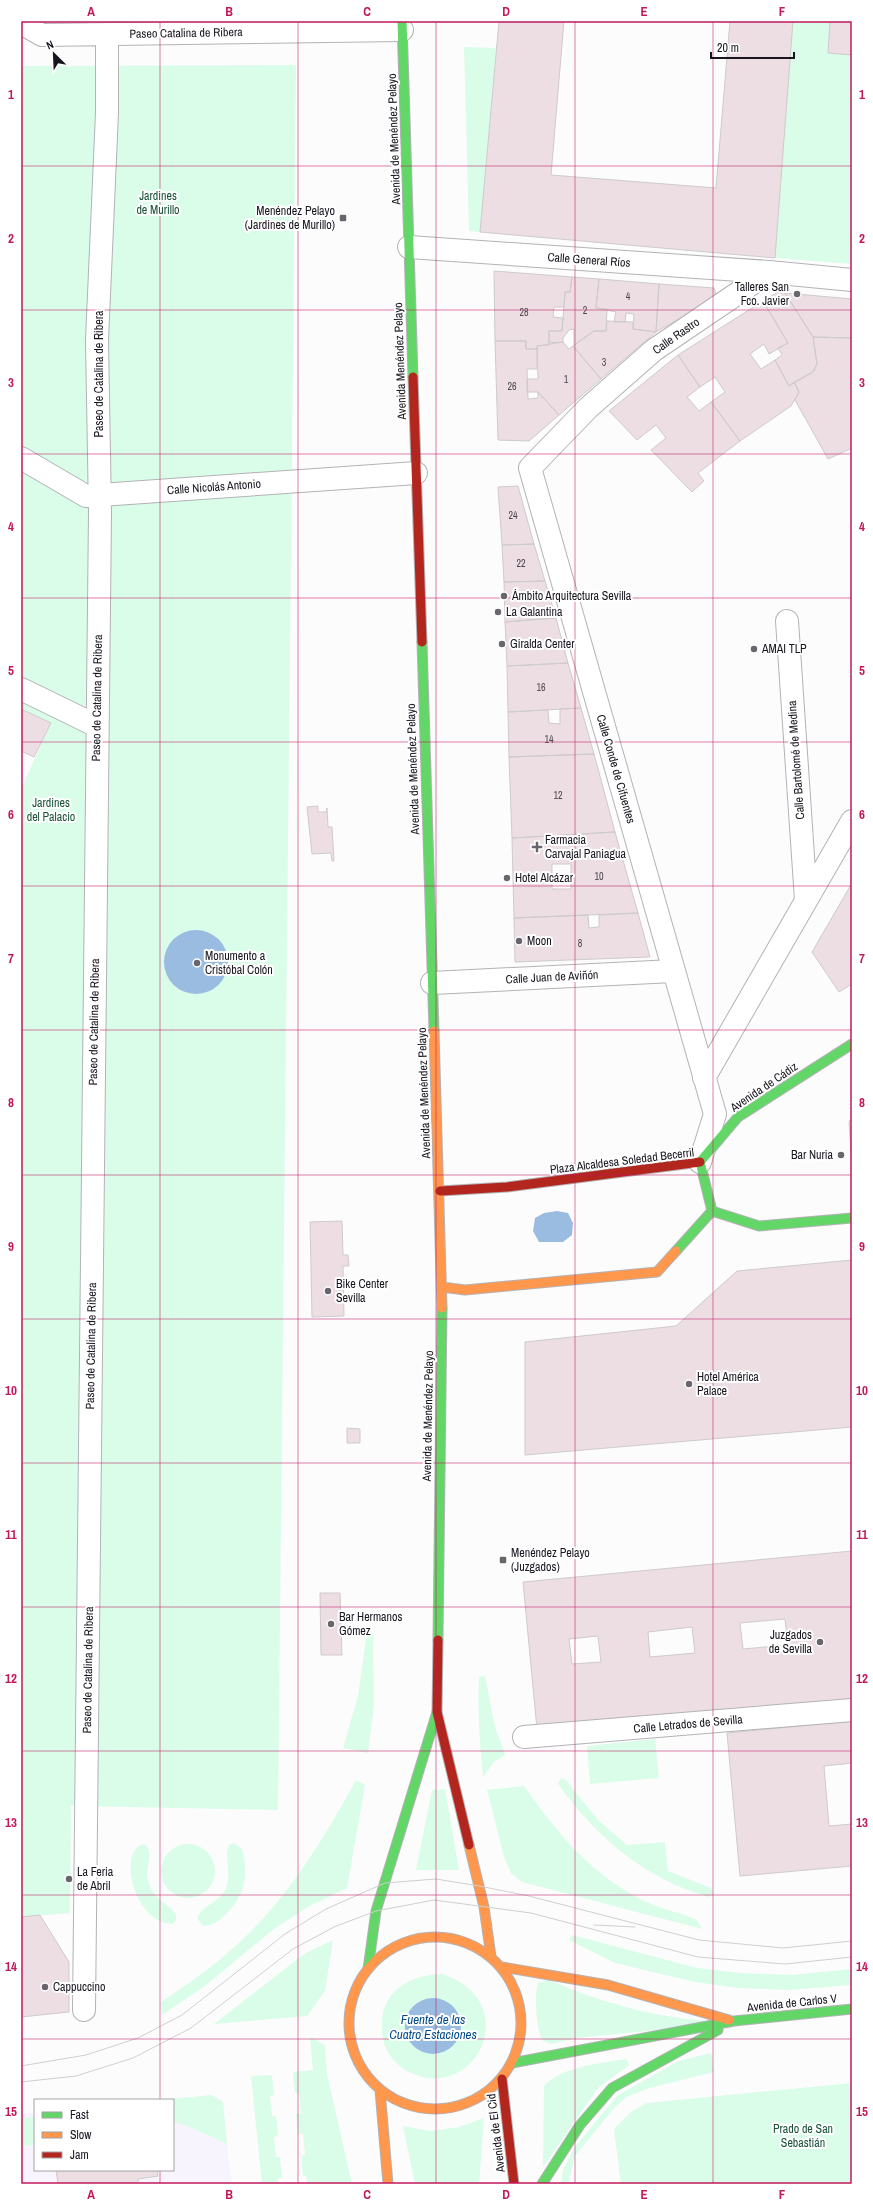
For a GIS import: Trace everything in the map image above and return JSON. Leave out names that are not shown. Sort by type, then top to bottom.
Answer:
[{"type":"main road","name":"Avenida de Menéndez Pelayo","points":[[402,26],[409,247]]},
{"type":"main road","name":"Avenida Menéndez Pelayo","points":[[409,247],[416,473]]},
{"type":"main road","name":"Avenida de Menéndez Pelayo","points":[[416,473],[442,1287],[438,1712]]},
{"type":"main road","name":"Avenida de Cádiz","points":[[700,1162],[738,1117],[852,1044]]},
{"type":"main road","name":"Plaza Alcaldesa Soledad Becerril","points":[[440,1191],[507,1187],[700,1162],[712,1211]]},
{"type":"main road","points":[[442,1287],[465,1290],[657,1272],[712,1211],[759,1226],[852,1218]]},
{"type":"main road","points":[[438,1712],[484,1907],[491,1956]]},
{"type":"main road","points":[[368,1969],[376,1911],[438,1712]]},
{"type":"main road","points":[[427,1937],[461,1940],[491,1956],[502,1966],[517,1992],[522,2028],[512,2063],[502,2079],[475,2100],[443,2110],[409,2106],[380,2090],[359,2064],[349,2032],[352,1998],[368,1969],[394,1947],[427,1937]]},
{"type":"main road","points":[[502,1966],[608,1985],[734,2021]]},
{"type":"main road","name":"Avenida de Carlos V","points":[[512,2063],[734,2021],[852,2009]]},
{"type":"main road","points":[[542,2184],[580,2124],[612,2088],[734,2021]]},
{"type":"main road","name":"Avenida de El Cid","points":[[502,2079],[514,2184]]},
{"type":"main road","points":[[380,2090],[388,2184]]},
{"type":"street","name":"Paseo Catalina de Ribera","points":[[21,23],[47,28],[107,34],[402,26]]},
{"type":"street","name":"Paseo de Catalina de Ribera","points":[[84,2010],[100,495],[97,340],[107,113],[107,34]]},
{"type":"street","name":"Calle General Ríos","points":[[409,247],[769,272]]},
{"type":"street","points":[[769,272],[852,280]]},
{"type":"street","name":"Calle Rastro","points":[[530,468],[588,408],[654,350],[769,272]]},
{"type":"street","name":"Calle Nicolás Antonio","points":[[21,458],[86,496],[416,473]]},
{"type":"street","name":"Calle Conde de Cifuentes","points":[[530,468],[715,1114],[700,1162]]},
{"type":"street","name":"Calle Bartolomé de Medina","points":[[787,621],[806,900]]},
{"type":"street","points":[[21,689],[97,726]]},
{"type":"street","points":[[704,1078],[852,821]]},
{"type":"street","name":"Calle Juan de Aviñón","points":[[432,983],[673,971]]},
{"type":"street","name":"Calle Letrados de Sevilla","points":[[524,1737],[852,1710]]},
{"type":"shaded area","points":[[34,2112],[34,2171],[174,2171],[174,2122],[185,2125],[227,2144],[232,2184],[21,2184],[21,2114]]},
{"type":"green space","points":[[793,21],[830,21],[828,52],[852,55],[852,264],[775,258]]},
{"type":"green space","points":[[464,47],[496,48],[480,232],[469,231]]},
{"type":"green space","name":"Jardines de Murillo","points":[[296,65],[278,1810],[71,1806],[70,1913],[21,1917],[21,789],[51,723],[21,709],[21,66]]},
{"type":"green space","points":[[367,1632],[373,1633],[374,1704],[368,1753],[343,1748],[358,1696]]},
{"type":"green space","points":[[485,1676],[495,1727],[505,1755],[494,1762],[483,1777],[478,1690],[479,1677]]},
{"type":"green space","points":[[655,1739],[659,1778],[590,1784],[587,1746]]},
{"type":"green space","points":[[561,1778],[566,1780],[598,1820],[627,1845],[665,1842],[668,1871],[711,1888],[713,1894],[709,1897],[686,1889],[664,1879],[624,1854],[589,1821],[573,1803],[558,1784]]},
{"type":"green space","points":[[356,1780],[365,1785],[347,1888],[308,1907],[275,1928],[205,1986],[162,2015],[160,2003],[223,1957],[269,1912],[316,1849]]},
{"type":"green space","points":[[524,1786],[562,1836],[606,1877],[642,1900],[697,1920],[702,1929],[522,1882],[511,1873],[504,1857],[487,1790]]},
{"type":"green space","points":[[445,1789],[459,1870],[416,1870],[432,1790]]},
{"type":"green space","points":[[234,1843],[242,1849],[245,1868],[244,1885],[232,1908],[223,1917],[212,1924],[203,1926],[197,1918],[203,1910],[220,1897],[226,1888],[228,1882],[228,1850],[229,1845]]},
{"type":"green space","points":[[144,1844],[149,1852],[147,1875],[150,1887],[156,1896],[176,1914],[176,1920],[173,1924],[159,1921],[148,1912],[139,1900],[133,1886],[131,1872],[132,1859],[136,1849]]},
{"type":"green space","points":[[188,1844],[198,1846],[207,1852],[213,1861],[215,1871],[213,1881],[207,1890],[198,1896],[188,1898],[178,1896],[169,1890],[163,1881],[161,1871],[163,1861],[169,1852],[178,1846]]},
{"type":"green space","points":[[572,1935],[697,1968],[741,1973],[791,1975],[852,1969],[852,1985],[790,1990],[739,1988],[695,1982],[615,1963],[569,1940]]},
{"type":"green space","points":[[333,1940],[325,1991],[307,2016],[214,2024],[304,1954]]},
{"type":"green space","points":[[442,1974],[468,1988],[482,2006],[486,2026],[482,2046],[470,2064],[453,2075],[431,2078],[407,2071],[395,2062],[384,2043],[382,2024],[384,2011],[388,2000],[395,1991],[405,1984],[428,1975]],"holes":[[[416,2003],[460,2014],[462,2026],[459,2039],[407,2038],[407,2019],[410,2011]]]},
{"type":"green space","points":[[549,1980],[608,2002],[666,2016],[708,2021],[708,2025],[576,2038],[552,2044],[543,2041],[539,2030],[536,2013],[538,1983]]},
{"type":"green space","points":[[310,2037],[325,2045],[327,2074],[352,2184],[307,2184],[306,2176],[303,2176],[301,2155],[305,2155],[303,2134],[298,2134],[296,2114],[301,2113],[299,2093],[295,2093],[293,2072],[313,2070]]},
{"type":"green space","points":[[711,2053],[714,2072],[646,2089],[627,2097],[615,2107],[575,2156],[568,2184],[561,2184],[563,2170],[574,2148],[618,2095],[679,2061]]},
{"type":"green space","points":[[626,2059],[629,2065],[598,2088],[543,2167],[544,2086],[560,2074],[571,2070],[594,2064]]},
{"type":"green space","points":[[272,2075],[274,2095],[270,2096],[272,2116],[276,2116],[278,2136],[274,2137],[276,2157],[280,2157],[282,2178],[278,2178],[278,2184],[262,2184],[251,2076]]},
{"type":"green space","name":"Prado de San Sebastián","points":[[852,2083],[852,2184],[621,2184],[614,2129],[632,2111],[647,2103]]},
{"type":"green space","points":[[212,2095],[223,2102],[227,2144],[185,2125],[174,2122],[174,2099],[170,2099]]},
{"type":"green space","points":[[34,2117],[34,2145],[21,2147],[21,2118]]},
{"type":"green space","points":[[484,2118],[479,2184],[415,2184],[403,2126],[431,2131],[459,2127]]},
{"type":"water","points":[[196,930],[214,935],[219,939],[223,944],[228,962],[223,980],[219,985],[214,989],[196,994],[178,989],[173,985],[169,980],[164,962],[169,944],[173,939],[178,935]]},
{"type":"water","points":[[557,1211],[568,1213],[573,1223],[572,1235],[563,1242],[539,1242],[533,1231],[535,1218],[544,1213]]},
{"type":"water","name":"Fuente de las Cuatro Estaciones","points":[[427,1998],[439,1998],[449,2002],[457,2010],[461,2020],[461,2032],[457,2042],[449,2050],[439,2054],[427,2054],[417,2050],[409,2042],[405,2032],[405,2020],[409,2010],[417,2002]]},
{"type":"building","points":[[499,21],[564,21],[551,175],[716,188],[730,21],[793,21],[775,258],[480,232]]},
{"type":"building","points":[[830,21],[852,21],[852,55],[828,53]]},
{"type":"building","points":[[494,271],[572,277],[570,292],[565,292],[564,307],[554,307],[553,317],[563,318],[562,331],[549,331],[549,345],[537,346],[537,349],[526,349],[526,341],[495,341]]},
{"type":"building","points":[[572,277],[599,279],[596,308],[607,309],[606,331],[594,331],[574,345],[574,329],[569,330],[563,338],[563,342],[549,343],[549,331],[562,331],[565,292],[570,292]]},
{"type":"building","points":[[599,279],[659,284],[656,332],[633,329],[634,314],[626,313],[625,322],[614,322],[616,312],[596,308]]},
{"type":"building","points":[[659,284],[714,288],[717,297],[656,332]]},
{"type":"building","points":[[778,292],[785,293],[813,337],[817,364],[813,372],[789,386],[775,360],[782,355],[778,348],[788,343],[763,301]]},
{"type":"building","points":[[785,293],[852,299],[852,338],[813,337]]},
{"type":"building","points":[[763,301],[788,343],[769,354],[764,344],[750,354],[761,369],[775,360],[789,386],[794,382],[799,392],[791,406],[740,441],[711,402],[725,392],[715,377],[700,387],[678,355]]},
{"type":"building","points":[[607,321],[633,322],[633,329],[656,332],[601,379],[573,346],[594,331],[606,331]]},
{"type":"building","points":[[813,337],[852,338],[852,450],[850,449],[828,459],[795,400],[799,392],[794,382],[813,372],[817,364]]},
{"type":"building","points":[[495,341],[526,341],[526,349],[537,349],[537,369],[527,369],[528,399],[538,398],[538,392],[559,415],[529,441],[498,440]]},
{"type":"building","points":[[563,342],[569,349],[573,346],[601,379],[559,415],[538,392],[527,392],[527,379],[538,379],[537,346]]},
{"type":"building","points":[[678,355],[700,387],[687,397],[699,411],[711,402],[740,441],[698,473],[704,481],[692,492],[651,450],[666,438],[656,425],[637,440],[609,411]]},
{"type":"building","points":[[518,486],[534,544],[502,545],[498,487]]},
{"type":"building","points":[[534,544],[545,581],[504,582],[502,545]]},
{"type":"building","points":[[545,581],[556,618],[505,622],[504,582]]},
{"type":"building","points":[[556,618],[568,663],[507,666],[505,622]]},
{"type":"building","points":[[568,663],[581,708],[508,712],[507,666]]},
{"type":"building","points":[[581,708],[594,754],[509,757],[508,712],[548,710],[549,723],[560,724],[560,709]]},
{"type":"building","points":[[21,709],[51,723],[34,757],[21,751]]},
{"type":"building","points":[[594,754],[615,832],[512,838],[509,757]]},
{"type":"building","points":[[318,806],[318,812],[326,812],[327,808],[328,827],[332,827],[334,861],[332,861],[331,853],[312,854],[307,807]]},
{"type":"building","points":[[615,832],[638,913],[514,918],[512,838]],"holes":[[[552,864],[571,864],[571,889],[552,889]]]},
{"type":"building","points":[[852,883],[852,984],[839,992],[812,952]]},
{"type":"building","points":[[638,913],[650,957],[515,962],[514,918],[588,915],[589,928],[599,927],[599,915]]},
{"type":"building","points":[[852,1119],[852,1171],[849,1121]]},
{"type":"building","name":"Bike Center Sevilla","points":[[342,1221],[343,1255],[348,1255],[349,1266],[343,1266],[344,1316],[312,1317],[310,1222]]},
{"type":"building","name":"Hotel América Palace","points":[[852,1260],[852,1427],[525,1455],[525,1342],[676,1326],[737,1271]]},
{"type":"building","points":[[347,1428],[360,1429],[360,1443],[347,1443]]},
{"type":"building","name":"Juzgados de Sevilla","points":[[852,1551],[852,1699],[537,1729],[523,1582]],"holes":[[[785,1619],[788,1645],[743,1649],[740,1623]],[[692,1627],[695,1653],[650,1657],[648,1632]],[[598,1636],[601,1662],[572,1664],[569,1639]]]},
{"type":"building","name":"Bar Hermanos Gómez","points":[[320,1593],[340,1593],[342,1655],[321,1655]]},
{"type":"building","points":[[852,1721],[852,1763],[824,1766],[829,1826],[852,1824],[852,1866],[740,1876],[727,1733]]},
{"type":"building","name":"Cappuccino","points":[[40,1915],[69,1962],[69,2012],[21,2017],[21,1917]]},
{"type":"building","points":[[56,2171],[157,2171],[158,2176],[138,2179],[138,2184],[58,2184]]},
{"type":"tram line","points":[[21,2066],[86,2055],[138,2038],[182,2015],[285,1934],[326,1909],[385,1883],[436,1879],[479,1886],[529,1896],[699,1940],[783,1948],[852,1941]]},
{"type":"tram line","points":[[21,2082],[76,2076],[133,2058],[191,2028],[293,1949],[334,1927],[376,1911],[434,1900],[531,1913],[698,1957],[785,1964],[852,1957]]},
{"type":"tram line","points":[[594,1925],[635,1927]]},
{"type":"traffic: fast","points":[[402,21],[413,377]]},
{"type":"traffic: fast","points":[[422,642],[434,1031]]},
{"type":"traffic: fast","points":[[700,1162],[738,1117],[852,1044]]},
{"type":"traffic: fast","points":[[700,1162],[712,1211]]},
{"type":"traffic: fast","points":[[712,1211],[759,1226],[852,1218]]},
{"type":"traffic: fast","points":[[676,1251],[712,1211]]},
{"type":"traffic: fast","points":[[438,1640],[442,1308]]},
{"type":"traffic: fast","points":[[368,1969],[376,1911],[437,1712]]},
{"type":"traffic: fast","points":[[512,2063],[734,2021],[852,2009]]},
{"type":"traffic: fast","points":[[542,2184],[580,2125],[612,2088],[718,2030]]},
{"type":"traffic: slow","points":[[434,1031],[442,1308]]},
{"type":"traffic: slow","points":[[442,1287],[465,1290],[657,1272],[676,1251]]},
{"type":"traffic: slow","points":[[469,1845],[484,1907],[491,1956]]},
{"type":"traffic: slow","points":[[435,1937],[452,1939],[468,1944],[483,1952],[496,1962],[506,1975],[514,1990],[519,2006],[521,2023],[519,2040],[514,2056],[506,2071],[496,2084],[483,2094],[468,2102],[452,2107],[435,2109],[418,2107],[402,2102],[387,2094],[374,2084],[364,2071],[356,2056],[351,2040],[349,2023],[351,2006],[356,1990],[364,1975],[374,1962],[387,1952],[402,1944],[418,1939],[435,1937]]},
{"type":"traffic: slow","points":[[502,1967],[608,1985],[729,2020]]},
{"type":"traffic: slow","points":[[380,2090],[388,2184]]},
{"type":"traffic: jam","points":[[413,377],[422,642]]},
{"type":"traffic: jam","points":[[440,1191],[507,1187],[700,1162]]},
{"type":"traffic: jam","points":[[438,1640],[437,1712],[469,1845]]},
{"type":"traffic: jam","points":[[502,2079],[514,2184]]},
{"type":"place","name":"Menéndez Pelayo (Jardines de Murillo)","points":[[343,218]]},
{"type":"place","name":"Talleres San Fco. Javier","points":[[797,294]]},
{"type":"place","name":"Ámbito Arquitectura Sevilla","points":[[504,596]]},
{"type":"place","name":"La Galantina","points":[[498,612]]},
{"type":"place","name":"Giralda Center","points":[[502,644]]},
{"type":"place","name":"AMAI TLP","points":[[754,649]]},
{"type":"place","name":"Farmacia Carvajal Paniagua","points":[[537,847]]},
{"type":"place","name":"Hotel Alcázar","points":[[507,878]]},
{"type":"place","name":"Moon","points":[[519,941]]},
{"type":"place","name":"Monumento a Cristóbal Colón","points":[[197,963]]},
{"type":"place","name":"Bar Nuria","points":[[841,1155]]},
{"type":"place","name":"Bike Center Sevilla","points":[[328,1291]]},
{"type":"place","name":"Hotel América Palace","points":[[689,1384]]},
{"type":"place","name":"Menéndez Pelayo (Juzgados)","points":[[503,1560]]},
{"type":"place","name":"Bar Hermanos Gómez","points":[[331,1624]]},
{"type":"place","name":"Juzgados de Sevilla","points":[[820,1642]]},
{"type":"place","name":"La Feria de Abril","points":[[69,1879]]},
{"type":"place","name":"Cappuccino","points":[[45,1987]]},
{"type":"park label","name":"Jardines del Palacio","points":[[51,810]]}]
